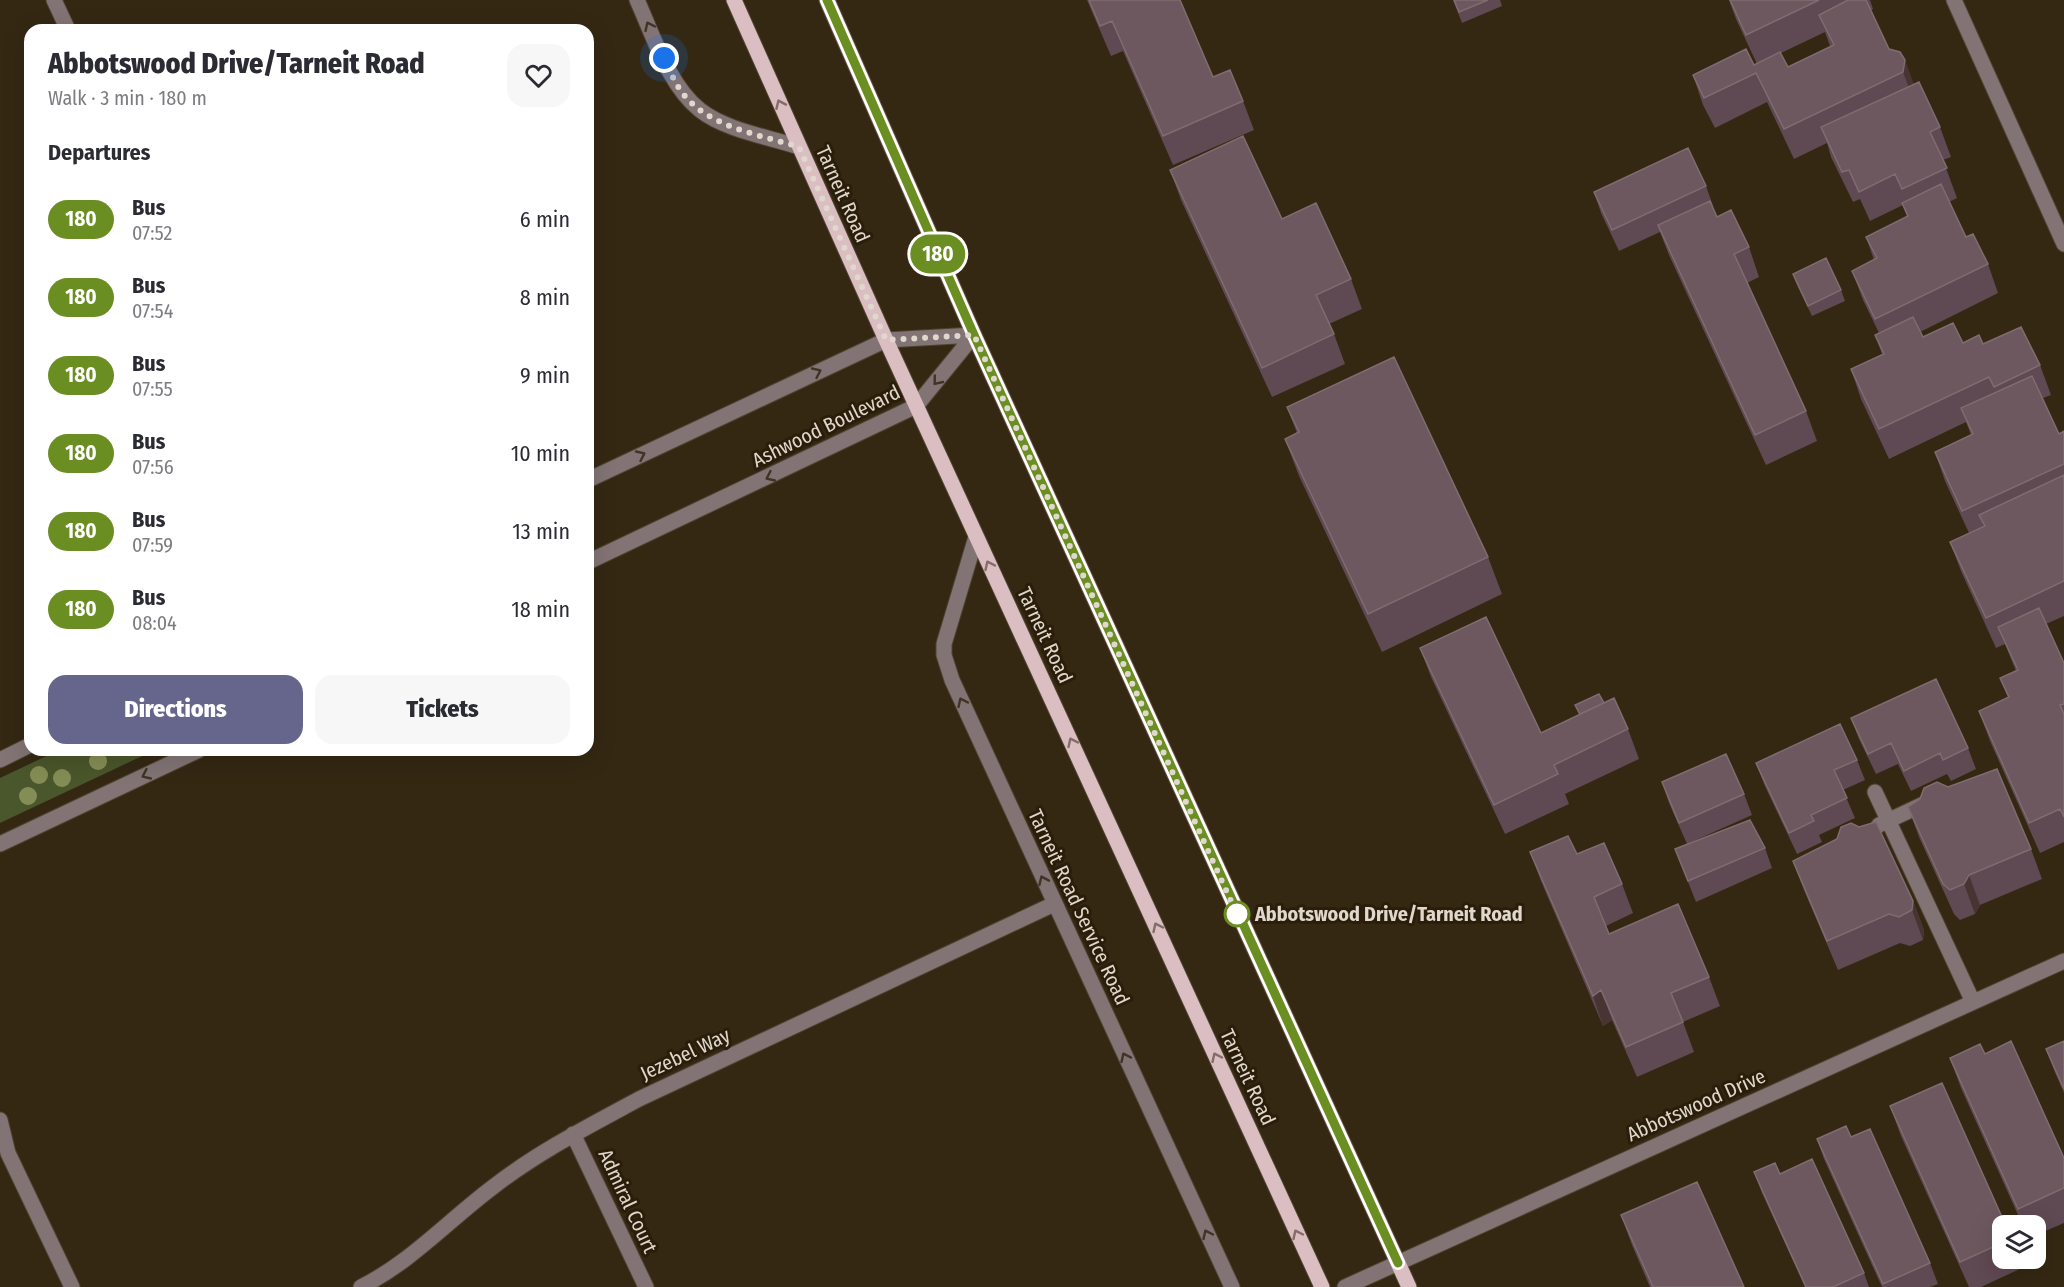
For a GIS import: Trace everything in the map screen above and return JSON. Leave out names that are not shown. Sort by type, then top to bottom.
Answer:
[{"type":"main road","name":"Tarneit Road","points":[[734,0],[916,406],[1322,1287]]},
{"type":"main road","points":[[827,0],[974,335],[1409,1287]]},
{"type":"street","points":[[54,0],[65,24]]},
{"type":"street","points":[[637,0],[673,78],[685,96],[701,111],[722,123],[799,147]]},
{"type":"street","points":[[1954,0],[2064,244]]},
{"type":"street","points":[[594,477],[886,340],[974,335]]},
{"type":"street","name":"Ashwood Boulevard","points":[[594,559],[916,406],[974,335]]},
{"type":"street","name":"Tarneit Road Service Road","points":[[976,537],[944,644],[944,655],[952,680],[1232,1287]]},
{"type":"street","points":[[0,759],[24,748]]},
{"type":"street","points":[[0,844],[186,756]]},
{"type":"street","points":[[1875,792],[1973,1002]]},
{"type":"street","points":[[1868,830],[1940,797]]},
{"type":"street","name":"Jezebel Way","points":[[361,1287],[419,1248],[493,1186],[537,1155],[573,1134],[650,1094],[1054,904]]},
{"type":"street","name":"Abbotswood Drive","points":[[1345,1287],[2064,961]]},
{"type":"street","points":[[0,1120],[4,1149],[72,1287]]},
{"type":"street","name":"Admiral Court","points":[[573,1134],[646,1287]]},
{"type":"green space","points":[[46,756],[142,756],[0,823],[0,778]]},
{"type":"building","points":[[1089,0],[1180,0],[1213,77],[1230,70],[1243,101],[1163,136],[1112,21],[1100,26]]},
{"type":"building","points":[[1454,0],[1488,0],[1459,12]]},
{"type":"building","points":[[1730,0],[1819,0],[1746,35]]},
{"type":"building","points":[[1848,0],[1866,0],[1889,49],[1900,52],[1905,60],[1903,72],[1784,129],[1756,73],[1704,98],[1693,75],[1746,49],[1754,65],[1780,52],[1788,67],[1834,45],[1819,15]]},
{"type":"building","points":[[1919,82],[1940,127],[1930,132],[1947,168],[1902,189],[1895,174],[1859,192],[1849,170],[1842,172],[1821,127]]},
{"type":"building","points":[[1243,136],[1282,219],[1316,203],[1351,279],[1316,295],[1334,334],[1262,368],[1170,170]]},
{"type":"building","points":[[1688,148],[1706,186],[1612,230],[1594,192]]},
{"type":"building","points":[[1941,184],[1966,237],[1973,234],[1988,264],[1875,319],[1852,271],[1877,258],[1866,237],[1908,216],[1902,203]]},
{"type":"building","points":[[1710,201],[1717,217],[1731,210],[1749,247],[1734,254],[1806,411],[1755,435],[1658,225]]},
{"type":"building","points":[[1826,258],[1841,290],[1808,306],[1793,274]]},
{"type":"building","points":[[1913,317],[1923,337],[1953,323],[1963,343],[1979,335],[1983,344],[2021,327],[2040,365],[1994,387],[1989,377],[1879,429],[1851,369],[1884,354],[1875,335]]},
{"type":"building","points":[[1394,357],[1488,557],[1368,614],[1285,439],[1299,432],[1287,407]]},
{"type":"building","points":[[2032,376],[2059,434],[2064,431],[2064,464],[1962,511],[1935,452],[1973,434],[1961,408]]},
{"type":"building","points":[[2064,475],[2064,581],[1986,618],[1950,542],[1985,526],[1979,515]]},
{"type":"building","points":[[2039,608],[2064,663],[2064,704],[2060,705],[2064,714],[2064,817],[2060,809],[2029,823],[1979,711],[2009,697],[2000,678],[2018,670],[1998,627]]},
{"type":"building","points":[[1486,617],[1541,733],[1614,698],[1628,729],[1554,765],[1558,774],[1494,805],[1420,648]]},
{"type":"building","points":[[1936,679],[1968,748],[1943,760],[1940,753],[1904,771],[1891,743],[1868,754],[1851,718]]},
{"type":"building","points":[[1599,694],[1604,703],[1580,714],[1575,705]]},
{"type":"building","points":[[1840,724],[1857,760],[1834,770],[1847,798],[1811,815],[1814,821],[1789,833],[1756,763]]},
{"type":"building","points":[[1726,754],[1744,794],[1679,823],[1662,782]]},
{"type":"building","points":[[1997,769],[2031,849],[1969,875],[1964,884],[1950,890],[1943,884],[1908,807],[1920,799],[1924,788],[1937,782],[1948,787]]},
{"type":"building","points":[[1750,820],[1765,848],[1688,881],[1675,849]]},
{"type":"building","points":[[1876,822],[1913,901],[1912,910],[1899,917],[1889,914],[1827,941],[1793,861],[1837,839],[1841,827],[1851,823],[1859,827]]},
{"type":"building","points":[[1568,836],[1577,854],[1604,843],[1622,884],[1594,897],[1609,934],[1678,904],[1709,977],[1671,993],[1683,1022],[1626,1047],[1601,990],[1593,996],[1530,852]]},
{"type":"building","points":[[2011,1041],[2064,1158],[2064,1188],[2018,1209],[1950,1058],[1980,1044],[1985,1054]]},
{"type":"building","points":[[2064,1041],[2064,1089],[2046,1049]]},
{"type":"building","points":[[1942,1083],[2001,1215],[1992,1215],[1992,1248],[1960,1262],[1890,1106]]},
{"type":"building","points":[[1846,1126],[1851,1137],[1870,1129],[1930,1263],[1883,1284],[1817,1139]]},
{"type":"building","points":[[1812,1159],[1864,1273],[1833,1287],[1806,1287],[1754,1172],[1775,1163],[1780,1174]]},
{"type":"building","points":[[1697,1182],[1744,1287],[1653,1287],[1621,1215]]},
{"type":"bus line","name":"180","points":[[827,0],[974,335],[1398,1263]]},
{"type":"place","name":"Abbotswood Drive/Tarneit Road","points":[[1237,914]]},
{"type":"route","points":[[664,58],[685,96],[701,111],[722,123],[799,147],[886,340],[974,335],[1240,921],[1237,914]]}]
